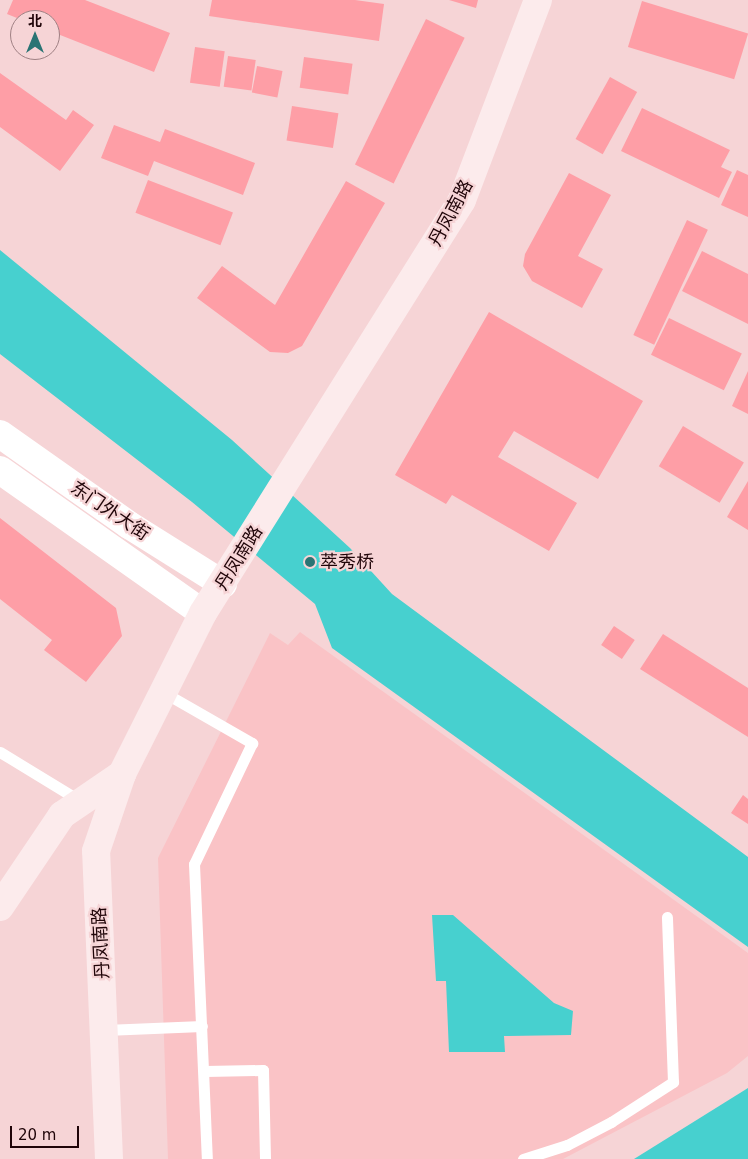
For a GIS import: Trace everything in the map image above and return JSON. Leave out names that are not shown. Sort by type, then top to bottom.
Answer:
[{"type":"main road","name":"丹凤南路","points":[[109,1159],[96,850],[122,774],[203,613],[292,475],[462,200],[538,0]]},
{"type":"main road","points":[[0,907],[62,815],[122,774]]},
{"type":"street","name":"东门外大街","points":[[0,434],[129,525],[223,584]]},
{"type":"street","name":"东门外大街","points":[[0,470],[203,613]]},
{"type":"lane","points":[[163,692],[252,743],[194,864],[205,1071],[207,1159]]},
{"type":"lane","points":[[0,752],[108,817]]},
{"type":"lane","points":[[523,1159],[567,1145],[611,1122],[673,1082],[667,917]]},
{"type":"lane","points":[[105,1030],[202,1026]]},
{"type":"lane","points":[[205,1071],[263,1070],[265,1159]]},
{"type":"shaded area","points":[[300,632],[748,953],[748,1056],[727,1073],[563,1159],[168,1159],[158,858],[270,633],[288,645]]},
{"type":"water","points":[[0,250],[232,440],[350,548],[392,594],[748,857],[748,947],[332,648],[315,604],[192,502],[0,354]]},
{"type":"water","points":[[432,915],[453,915],[554,1003],[573,1011],[571,1035],[504,1036],[505,1052],[449,1052],[446,981],[436,981]]},
{"type":"water","points":[[748,1088],[748,1159],[634,1159]]},
{"type":"building","points":[[13,0],[85,0],[170,33],[154,72],[60,35],[60,10],[10,10],[10,15],[7,14]]},
{"type":"building","points":[[212,0],[355,0],[384,4],[379,41],[209,16]]},
{"type":"building","points":[[449,0],[478,0],[476,8]]},
{"type":"building","points":[[642,1],[748,33],[734,79],[628,47]]},
{"type":"building","points":[[426,19],[465,38],[394,183],[355,165]]},
{"type":"building","points":[[195,47],[225,51],[220,87],[190,83]]},
{"type":"building","points":[[228,56],[256,60],[251,91],[224,87]]},
{"type":"building","points":[[304,57],[353,64],[348,95],[300,88]]},
{"type":"building","points":[[257,66],[283,71],[277,97],[252,93]]},
{"type":"building","points":[[0,73],[66,120],[73,110],[94,125],[60,171],[0,127]]},
{"type":"building","points":[[610,77],[637,92],[603,154],[576,139]]},
{"type":"building","points":[[292,106],[338,113],[333,148],[287,141]]},
{"type":"building","points":[[642,108],[730,150],[721,167],[732,172],[719,198],[621,151]]},
{"type":"building","points":[[114,125],[160,142],[165,129],[255,163],[243,195],[154,161],[148,176],[101,158]]},
{"type":"building","points":[[737,170],[748,175],[748,217],[721,205]]},
{"type":"building","points":[[569,173],[611,195],[578,256],[603,269],[582,308],[532,281],[523,266],[525,254]]},
{"type":"building","points":[[148,180],[233,213],[220,245],[135,213]]},
{"type":"building","points":[[346,181],[385,203],[302,346],[288,353],[270,352],[197,298],[222,266],[275,305]]},
{"type":"building","points":[[687,220],[708,230],[654,345],[633,335]]},
{"type":"building","points":[[702,251],[748,274],[748,324],[682,291]]},
{"type":"building","points":[[489,312],[643,401],[598,479],[514,431],[498,457],[577,503],[549,551],[452,495],[446,504],[395,475]]},
{"type":"building","points":[[669,318],[742,354],[724,390],[651,355]]},
{"type":"building","points":[[748,371],[748,414],[732,406]]},
{"type":"building","points":[[683,426],[744,463],[720,503],[659,466]]},
{"type":"building","points":[[748,481],[748,530],[727,517]]},
{"type":"building","points":[[0,518],[116,608],[122,636],[86,682],[44,650],[52,640],[0,599]]},
{"type":"building","points":[[614,626],[635,640],[622,659],[601,645]]},
{"type":"building","points":[[663,634],[748,688],[748,737],[640,669]]},
{"type":"building","points":[[743,795],[748,799],[748,824],[731,813]]},
{"type":"place","name":"萃秀桥","points":[[310,562]]}]
